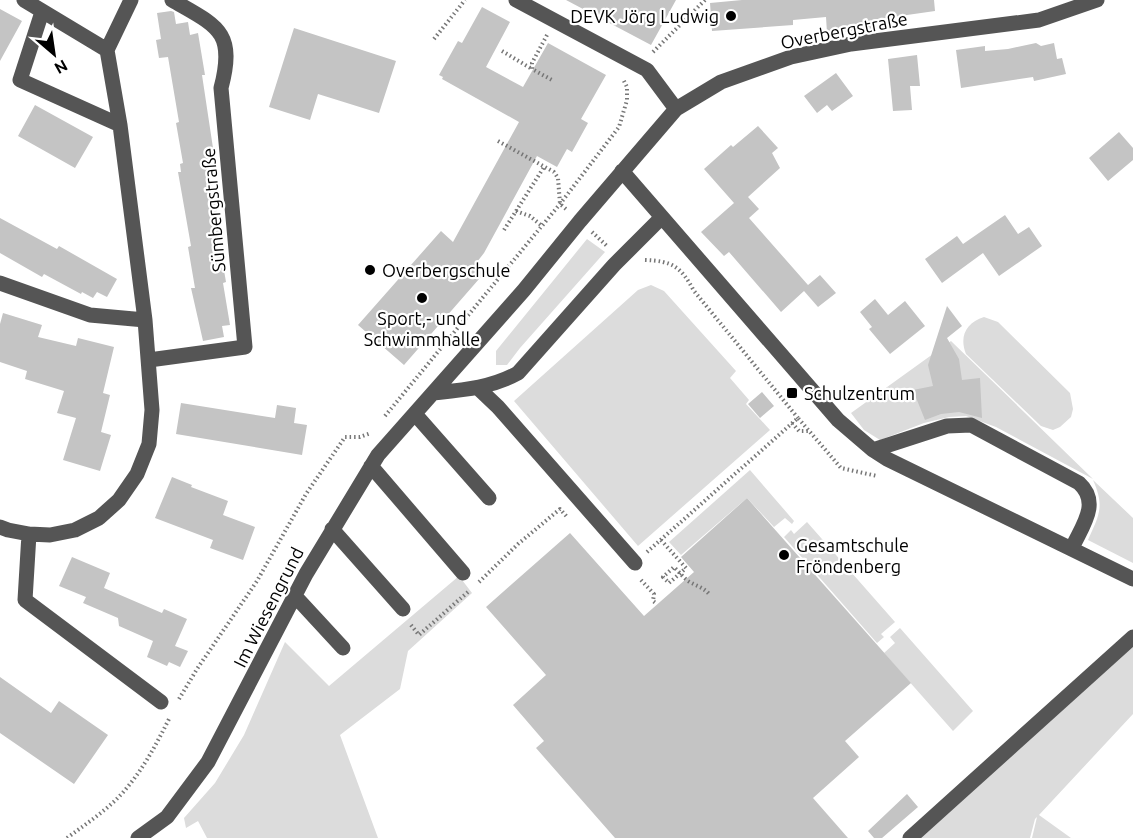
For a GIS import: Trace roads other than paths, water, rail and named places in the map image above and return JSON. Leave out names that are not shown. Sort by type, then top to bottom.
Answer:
[{"type":"street","points":[[24,0],[107,50]]},
{"type":"street","points":[[0,527],[29,534],[50,535],[75,530],[99,518],[119,500],[137,474],[148,444],[152,410],[145,320],[120,126],[107,50],[131,0]]},
{"type":"street","name":"Sümbergstraße","points":[[149,360],[245,347],[221,88],[227,65],[226,46],[212,23],[172,0]]},
{"type":"street","points":[[516,0],[647,70],[676,109]]},
{"type":"street","name":"Overbergstraße","points":[[622,171],[676,109],[721,82],[791,57],[851,44],[1039,20],[1097,0]]},
{"type":"street","points":[[42,12],[20,80],[120,126]]},
{"type":"street","points":[[622,171],[838,420],[873,450],[887,459],[1133,579]]},
{"type":"street","name":"Im Wiesengrund","points":[[138,838],[167,817],[208,762],[332,529],[378,455],[524,290],[622,171]]},
{"type":"street","points":[[433,393],[478,388],[505,380],[518,373],[620,258],[662,217]]},
{"type":"street","points":[[0,283],[90,315],[145,320]]},
{"type":"street","points":[[478,388],[498,407],[635,563]]},
{"type":"street","points":[[415,414],[489,498]]},
{"type":"street","points":[[873,450],[947,426],[971,425],[1079,483],[1086,490],[1090,499],[1089,513],[1072,548]]},
{"type":"street","points":[[371,466],[463,573]]},
{"type":"street","points":[[332,529],[403,609]]},
{"type":"street","points":[[29,534],[25,600],[161,702]]},
{"type":"street","points":[[295,596],[343,648]]},
{"type":"street","points":[[910,838],[1133,637]]},
{"type":"place","name":"DEVK Jörg Ludwig","points":[[731,16]]},
{"type":"place","name":"Overbergschule","points":[[370,270]]},
{"type":"place","name":"Sport,- und Schwimmhalle","points":[[422,298]]},
{"type":"place","name":"Schulzentrum","points":[[792,393]]},
{"type":"place","name":"Gesamtschule Fröndenberg","points":[[784,555]]}]
